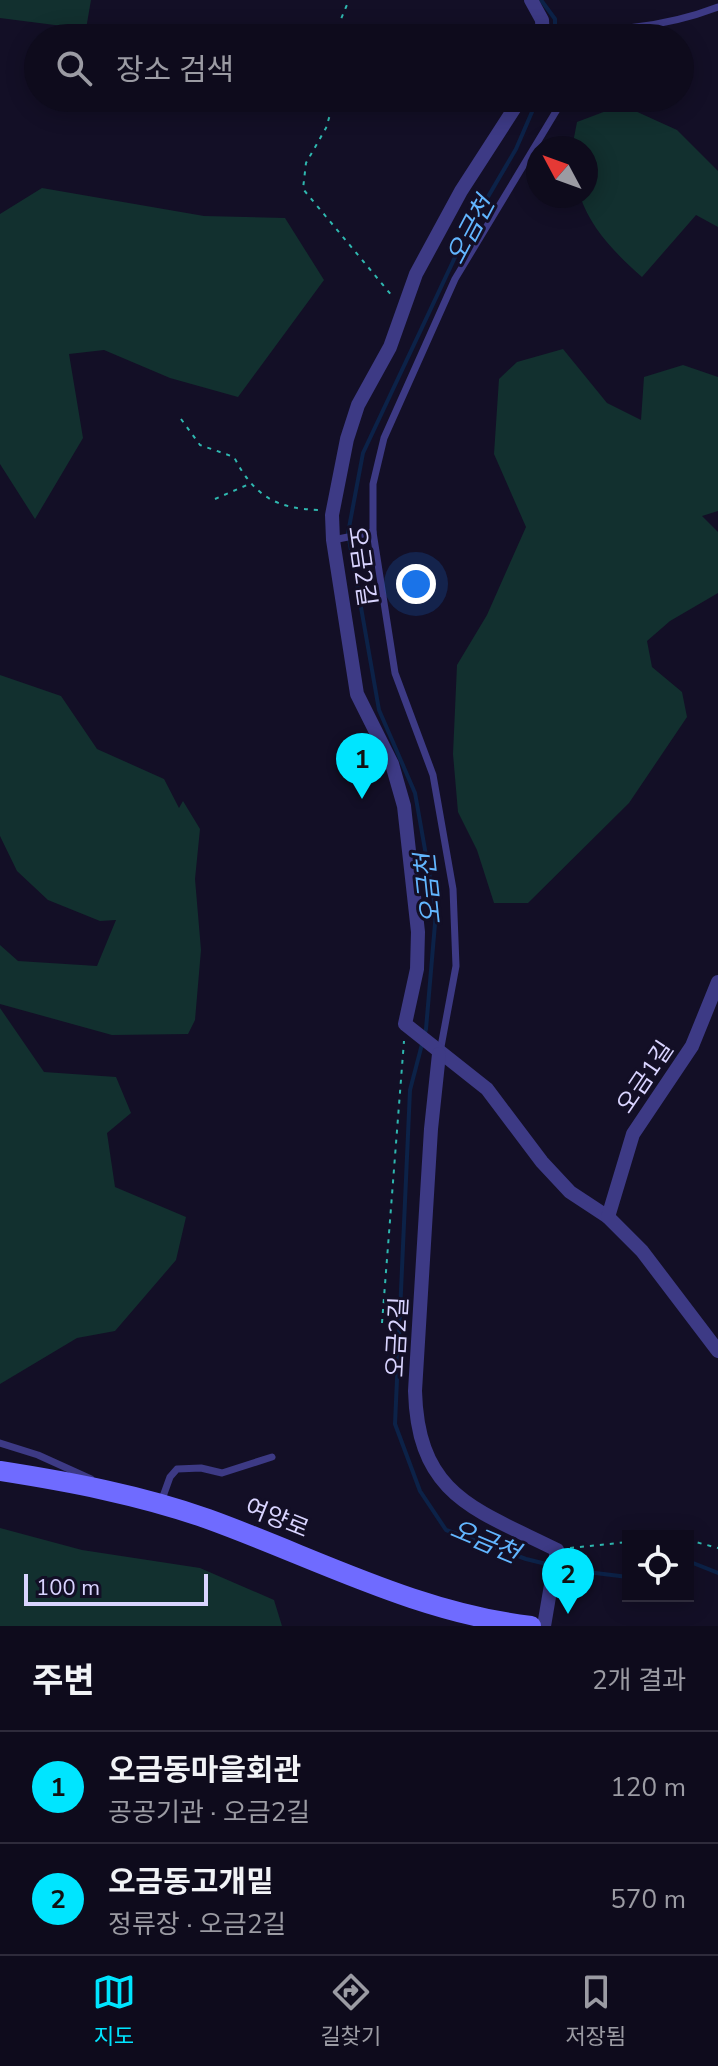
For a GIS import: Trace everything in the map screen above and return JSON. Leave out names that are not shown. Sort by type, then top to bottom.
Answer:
[{"type":"street","points":[[531,0],[539,24]]},
{"type":"street","name":"오금2길","points":[[405,1024],[417,969],[418,932],[404,806],[392,764],[357,694],[333,540],[333,510],[347,439],[358,405],[390,347],[416,274],[445,218],[512,112]]},
{"type":"street","name":"오금1길","points":[[608,1217],[633,1134],[692,1046],[718,982]]},
{"type":"street","points":[[405,1024],[487,1089],[542,1162],[570,1192],[608,1217],[652,1263],[718,1351]]},
{"type":"street","name":"오금2길","points":[[439,1054],[431,1129],[415,1391],[420,1438],[443,1483],[460,1501],[557,1550]]},
{"type":"street","name":"여양로","points":[[0,1471],[160,1504],[240,1531],[408,1599],[491,1623],[531,1626]]},
{"type":"street","points":[[544,1626],[557,1550]]},
{"type":"lane","points":[[662,24],[718,7]]},
{"type":"lane","points":[[439,1054],[456,966],[453,889],[433,775],[395,673],[373,532],[373,484],[384,438],[455,279],[556,112]]},
{"type":"lane","points":[[333,540],[373,532]]},
{"type":"lane","points":[[0,1443],[38,1455],[115,1493]]},
{"type":"lane","points":[[160,1504],[170,1477],[177,1469],[201,1468],[222,1473],[272,1457]]},
{"type":"path","points":[[341,24],[349,0]]},
{"type":"path","points":[[331,112],[326,128],[306,163],[303,189],[404,309]]},
{"type":"path","points":[[181,419],[200,445],[234,457],[248,485],[291,507],[333,510]]},
{"type":"path","points":[[215,499],[248,485]]},
{"type":"path","points":[[382,1323],[405,1024]]},
{"type":"path","points":[[694,1542],[718,1548]]},
{"type":"path","points":[[557,1550],[622,1543]]},
{"type":"green space","points":[[0,0],[91,0],[87,24],[47,24],[0,18]]},
{"type":"green space","points":[[603,112],[637,112],[677,130],[718,171],[718,227],[696,215],[642,277],[614,250],[585,208],[598,208],[598,136],[574,136],[577,122]]},
{"type":"green space","points":[[42,188],[204,216],[285,218],[324,280],[238,397],[170,378],[104,350],[69,354],[83,438],[35,519],[0,464],[0,214]]},
{"type":"green space","points":[[563,349],[607,403],[641,420],[644,377],[683,365],[718,377],[718,511],[702,516],[718,532],[718,593],[670,621],[647,641],[652,667],[682,692],[687,717],[629,803],[528,903],[494,903],[477,850],[458,812],[453,754],[457,665],[487,615],[526,527],[494,454],[499,379],[517,362]]},
{"type":"green space","points":[[0,675],[61,696],[97,749],[164,779],[179,808],[183,801],[200,829],[195,879],[201,950],[195,1020],[188,1034],[112,1035],[0,1004],[0,945],[18,961],[97,966],[116,920],[100,921],[48,900],[17,871],[0,836]]},
{"type":"green space","points":[[0,1008],[44,1072],[116,1077],[131,1113],[107,1133],[115,1187],[186,1217],[176,1260],[115,1331],[77,1338],[0,1384]]},
{"type":"green space","points":[[0,1528],[82,1550],[200,1568],[274,1600],[282,1626],[0,1626]]},
{"type":"waterway","name":"오금천","points":[[541,0],[555,19],[555,24]]},
{"type":"waterway","name":"오금천","points":[[532,112],[516,149],[465,236],[363,453],[348,533],[379,710],[415,793],[436,912],[426,1029],[410,1090],[395,1424],[420,1491],[446,1530],[526,1559],[571,1570],[622,1576]]},
{"type":"waterway","name":"오금천","points":[[694,1563],[718,1573]]},
{"type":"place","name":"오금동마을회관","points":[[362,799]]},
{"type":"place","name":"오금동고개밑","points":[[568,1614]]}]
